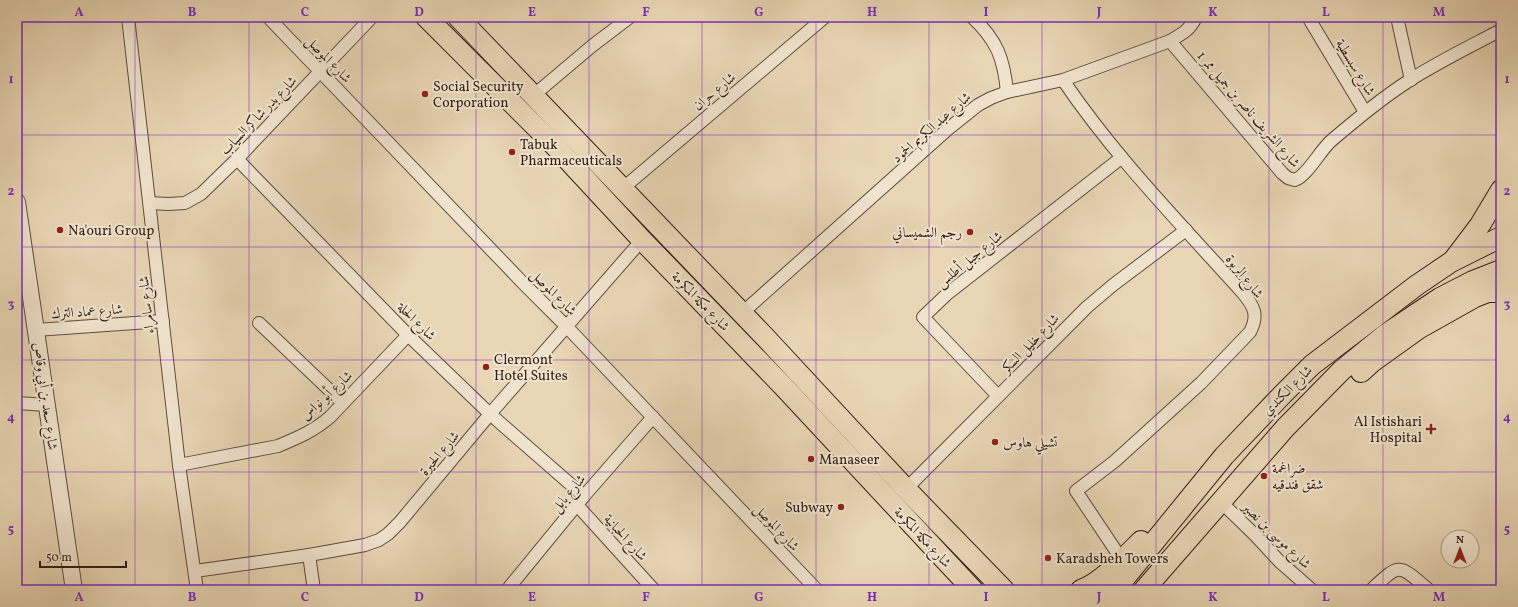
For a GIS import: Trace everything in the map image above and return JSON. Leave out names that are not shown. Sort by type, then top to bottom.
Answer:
[{"type":"main road","name":"شارع مكة المكرمة","points":[[426,17],[553,144],[642,240],[783,386],[964,587]]},
{"type":"main road","name":"شارع مكة المكرمة","points":[[458,17],[765,338],[906,489],[1006,588]]},
{"type":"main road","points":[[1451,262],[1480,225],[1501,190]]},
{"type":"main road","name":"شارع الكندي","points":[[1115,590],[1229,451],[1312,365],[1404,295],[1451,262],[1501,238]]},
{"type":"main road","name":"شارع الكندي","points":[[1144,590],[1286,427],[1342,370],[1386,334],[1440,298],[1473,281],[1501,270]]},
{"type":"main road","points":[[1315,398],[1334,392],[1350,381],[1372,362],[1424,326],[1475,297],[1488,292],[1501,292]]},
{"type":"main road","points":[[1081,590],[1095,582],[1122,560],[1159,522],[1193,494]]},
{"type":"street","name":"شارع سامراء","points":[[128,17],[179,465],[197,590]]},
{"type":"street","name":"شارع الموصل","points":[[268,17],[567,327],[817,590]]},
{"type":"street","name":"شارع بدر شاكر السياب","points":[[150,203],[185,203],[201,194],[237,159],[372,17]]},
{"type":"street","points":[[534,95],[592,46],[630,17]]},
{"type":"street","name":"شارع حران","points":[[622,189],[825,17]]},
{"type":"street","points":[[972,17],[991,38],[998,49],[1003,61],[1007,92]]},
{"type":"street","name":"شارع عبد الكريم الحمود","points":[[742,314],[948,129],[978,105],[1007,92],[1063,80],[1170,41],[1184,33],[1192,26],[1196,17]]},
{"type":"street","name":"شارع سبسطية","points":[[1308,17],[1365,112]]},
{"type":"street","points":[[1397,17],[1411,80]]},
{"type":"street","name":"شارع الشريف ناصر بن جميل ممر 1","points":[[1170,41],[1282,173],[1292,180],[1305,174],[1320,151],[1365,112],[1411,80],[1501,30]]},
{"type":"street","name":"شارع الربوة","points":[[1063,80],[1077,101],[1122,158],[1251,303],[1255,314],[1255,323],[1250,332],[1201,384],[1115,461],[1076,490],[1122,560]]},
{"type":"street","name":"شارع جبل أطلس","points":[[998,396],[922,317],[947,294],[1122,158]]},
{"type":"street","name":"شارع الحلة","points":[[237,159],[408,335],[580,500]]},
{"type":"street","name":"شارع سعد بن أبي وقاص","points":[[17,202],[74,590]]},
{"type":"street","name":"شارع خليل السكر","points":[[906,489],[1087,307],[1113,285],[1186,230]]},
{"type":"street","name":"شارع الحيرة","points":[[194,571],[309,555],[365,545],[379,540],[388,534],[440,476],[490,414],[642,240]]},
{"type":"street","name":"شارع عماد الترك","points":[[36,330],[163,321]]},
{"type":"street","points":[[259,323],[343,403]]},
{"type":"street","name":"شارع أبو نواس","points":[[179,465],[258,450],[293,440],[317,428],[408,335]]},
{"type":"street","points":[[17,403],[47,405]]},
{"type":"street","name":"شارع بابل","points":[[507,590],[580,500],[653,417]]},
{"type":"street","name":"شارع الحبانية","points":[[580,500],[654,590]]},
{"type":"street","name":"شارع موسى بن نصير","points":[[1221,502],[1280,562],[1312,590]]},
{"type":"street","points":[[309,555],[314,590]]},
{"type":"street","points":[[1371,590],[1390,572],[1396,569],[1404,570],[1429,590]]},
{"type":"place","name":"Social Security Corporation","points":[[425,94]]},
{"type":"place","name":"Tabuk Pharmaceuticals","points":[[512,152]]},
{"type":"place","name":"Na'ouri Group","points":[[60,230]]},
{"type":"place","name":"رجم الشميساني","points":[[970,232]]},
{"type":"place","name":"Clermont Hotel Suites","points":[[486,367]]},
{"type":"place","name":"Al Istishari Hospital","points":[[1431,429]]},
{"type":"place","name":"تشيلي هاوس","points":[[995,442]]},
{"type":"place","name":"Manaseer","points":[[811,459]]},
{"type":"place","name":"ضراغمة شقق فندقيه","points":[[1264,476]]},
{"type":"place","name":"Subway","points":[[841,507]]},
{"type":"place","name":"Karadsheh Towers","points":[[1048,558]]}]
